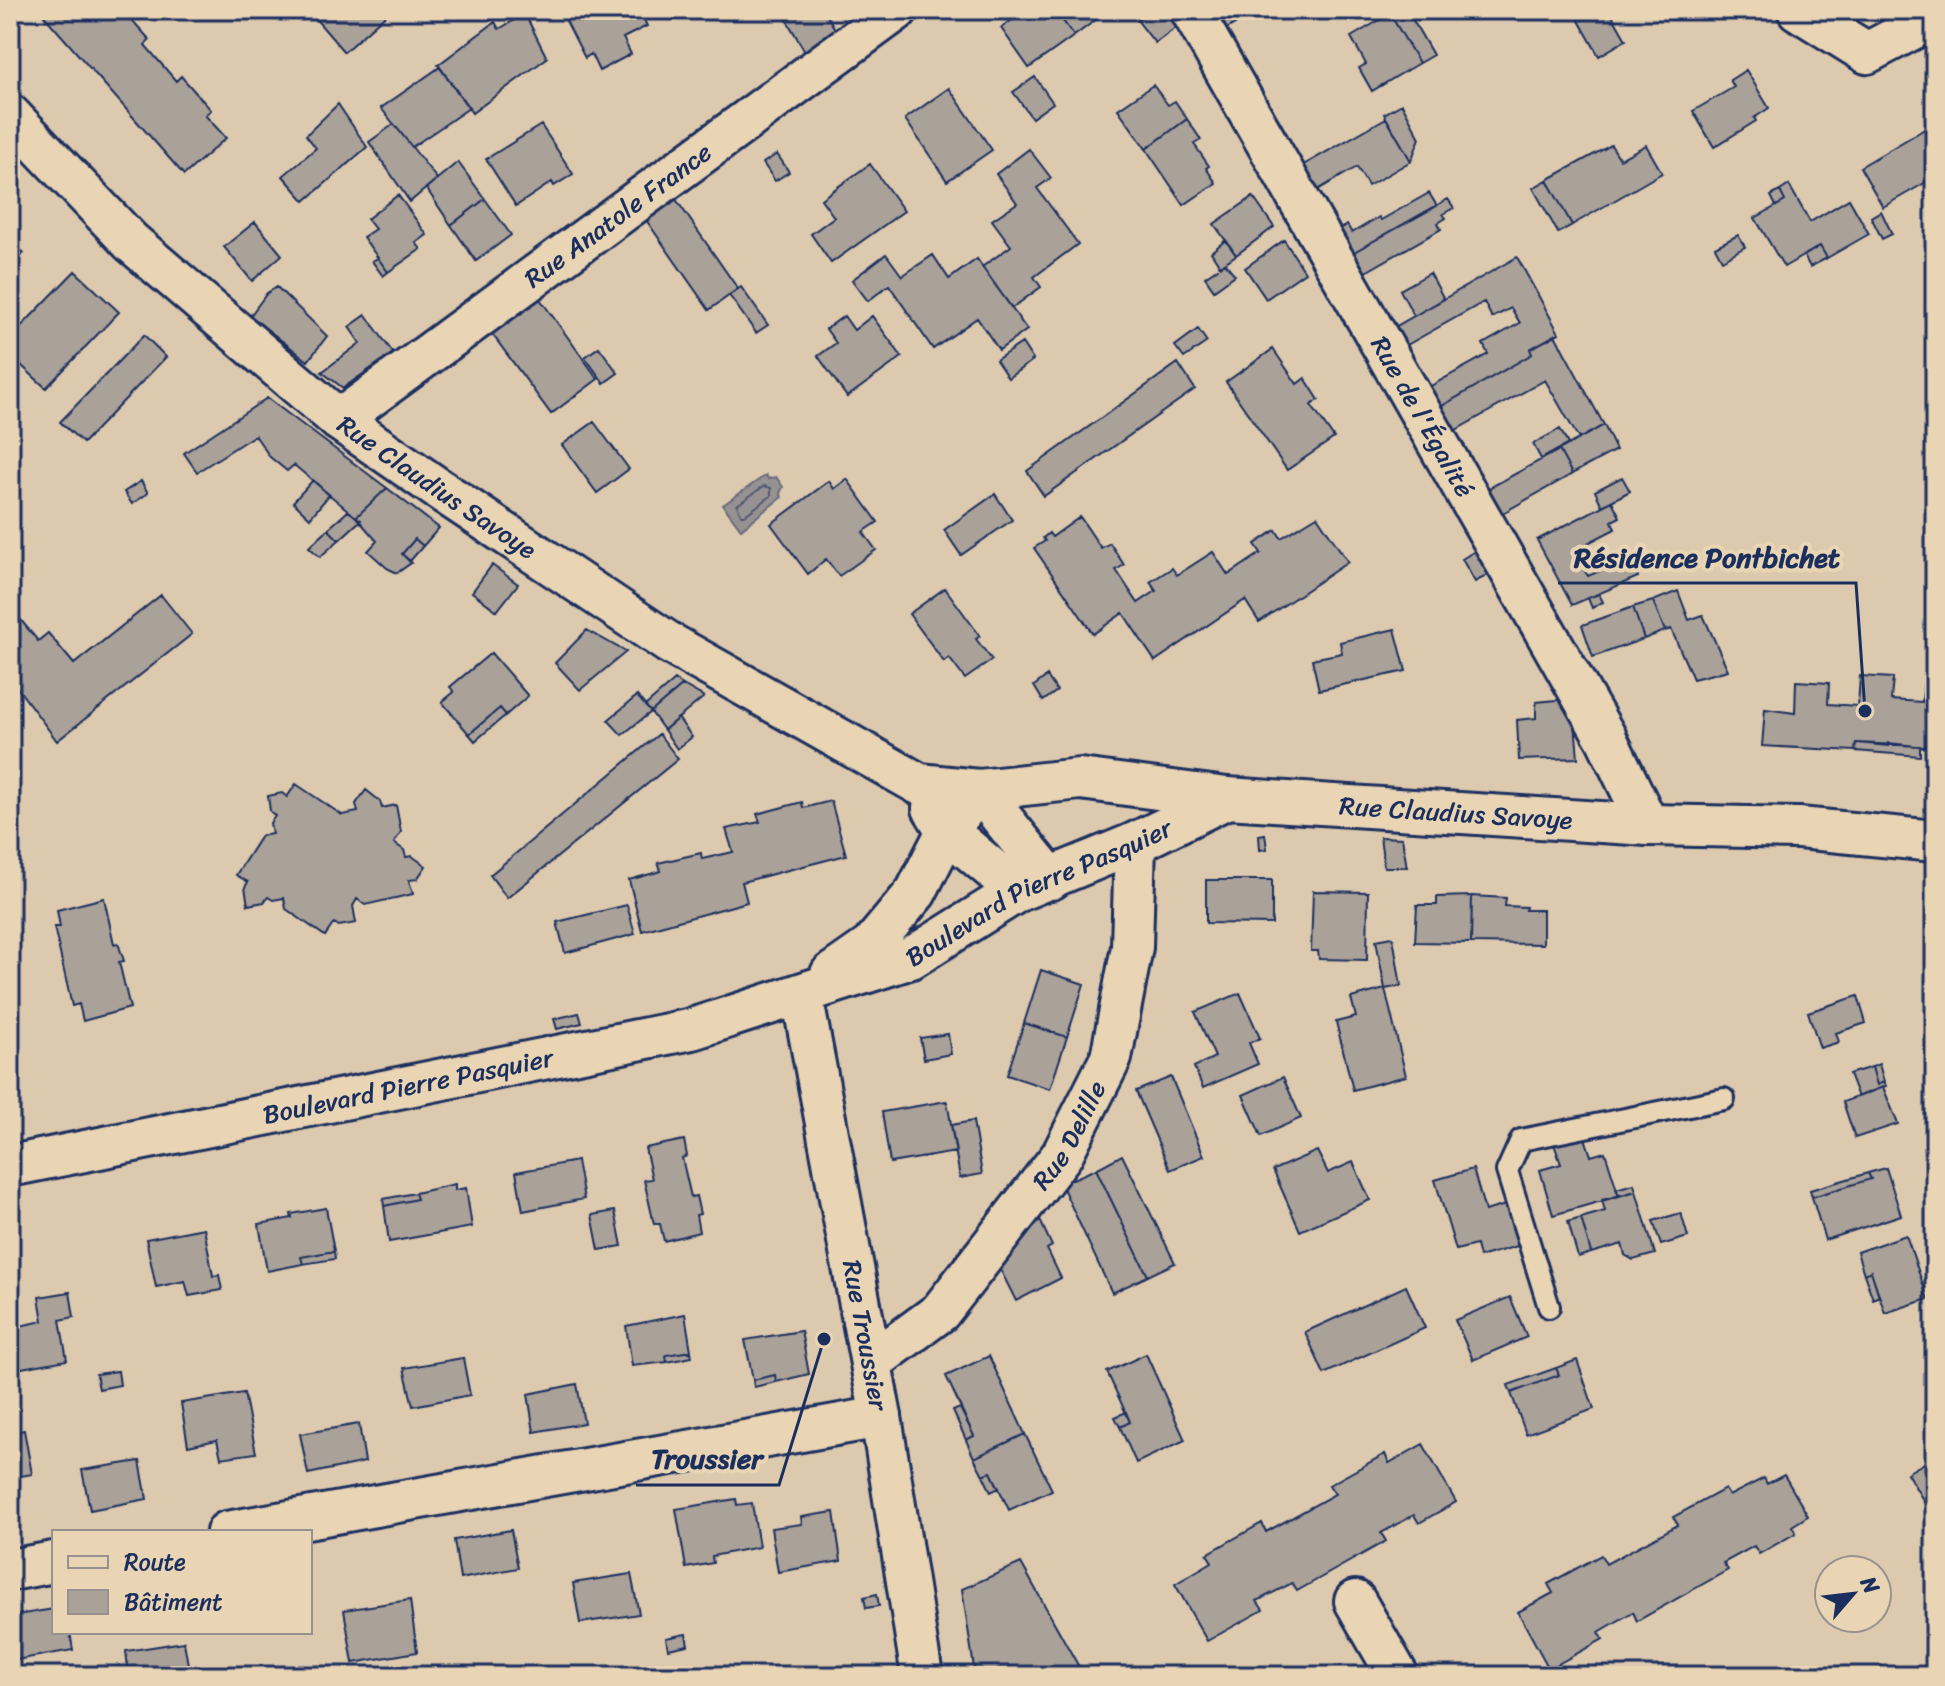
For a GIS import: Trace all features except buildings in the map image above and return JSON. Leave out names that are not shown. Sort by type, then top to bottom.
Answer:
[{"type":"street","name":"Rue Anatole France","points":[[339,420],[897,10]]},
{"type":"street","name":"Rue de l'Égalité","points":[[1191,10],[1606,738],[1648,825]]},
{"type":"street","points":[[1798,10],[1867,53],[1935,17]]},
{"type":"street","name":"Rue Claudius Savoye","points":[[10,115],[131,242],[339,420],[669,643],[919,784],[979,790],[1080,779],[1227,798],[1648,825],[1799,828],[1935,841]]},
{"type":"street","name":"Rue Claudius Savoye","points":[[919,784],[947,831],[1034,885]]},
{"type":"street","points":[[979,790],[1034,885]]},
{"type":"street","name":"Boulevard Pierre Pasquier","points":[[802,995],[871,946],[916,892],[947,831],[979,790]]},
{"type":"street","name":"Boulevard Pierre Pasquier","points":[[10,1166],[692,1029],[911,958],[1034,885],[1135,843],[1227,798]]},
{"type":"street","name":"Rue Delille","points":[[872,1362],[940,1312],[1062,1155],[1111,1058],[1132,947],[1135,843]]},
{"type":"street","name":"Rue Troussier","points":[[802,995],[872,1362],[922,1676]]},
{"type":"street","points":[[238,1530],[881,1417]]},
{"type":"street","points":[[10,1570],[52,1562]]},
{"type":"street","points":[[1355,1601],[1398,1676]]},
{"type":"lane","points":[[1549,1307],[1507,1171],[1521,1140],[1724,1099]]},
{"type":"water","points":[[766,475],[768,479],[776,477],[783,487],[782,497],[741,529],[723,505]]},
{"type":"place","name":"Résidence Pontbichet","points":[[1865,711]]},
{"type":"place","name":"Troussier","points":[[824,1339]]}]
